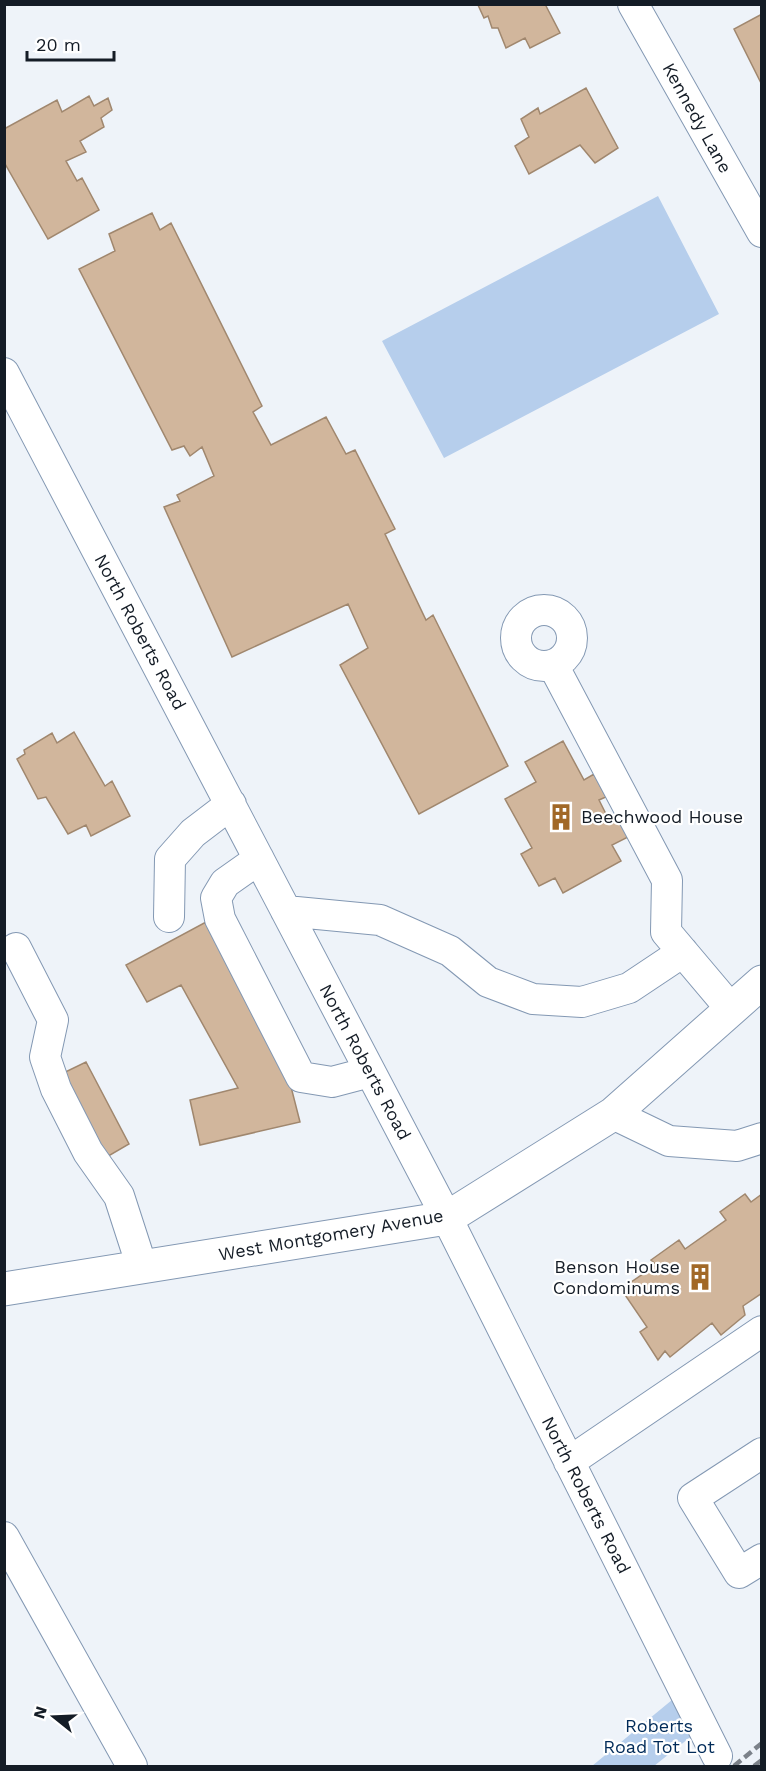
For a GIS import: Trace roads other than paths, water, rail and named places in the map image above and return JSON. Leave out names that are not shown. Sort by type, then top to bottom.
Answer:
[{"type":"main road","name":"West Montgomery Avenue","points":[[4,1289],[447,1218],[613,1114],[751,998]]},
{"type":"street","name":"Kennedy Lane","points":[[633,4],[762,232]]},
{"type":"street","name":"North Roberts Road","points":[[4,373],[447,1218],[717,1756]]},
{"type":"street","points":[[553,665],[667,880],[666,932],[683,952],[751,998]]},
{"type":"street","points":[[169,917],[170,859],[193,833],[231,804]]},
{"type":"street","points":[[259,859],[225,883],[216,898],[220,919],[261,1001],[301,1077],[332,1082],[370,1072]]},
{"type":"street","points":[[286,911],[380,920],[450,951],[488,982],[533,999],[582,1002],[629,988],[683,952]]},
{"type":"street","points":[[16,948],[53,1020],[45,1057],[56,1089],[88,1152],[118,1196],[142,1267]]},
{"type":"street","points":[[613,1114],[669,1141],[736,1146],[762,1138]]},
{"type":"street","points":[[569,1462],[762,1331]]},
{"type":"street","points":[[762,1453],[693,1498],[739,1573],[762,1559]]},
{"type":"street","points":[[4,1536],[132,1767]]},
{"type":"railway","points":[[734,1766],[762,1743]]},
{"type":"railway","points":[[754,1766],[762,1760]]},
{"type":"place","name":"Beechwood House","points":[[561,817]]},
{"type":"place","name":"Benson House Condominums","points":[[700,1277]]},
{"type":"park label","name":"Roberts Road Tot Lot","points":[[659,1736]]}]
